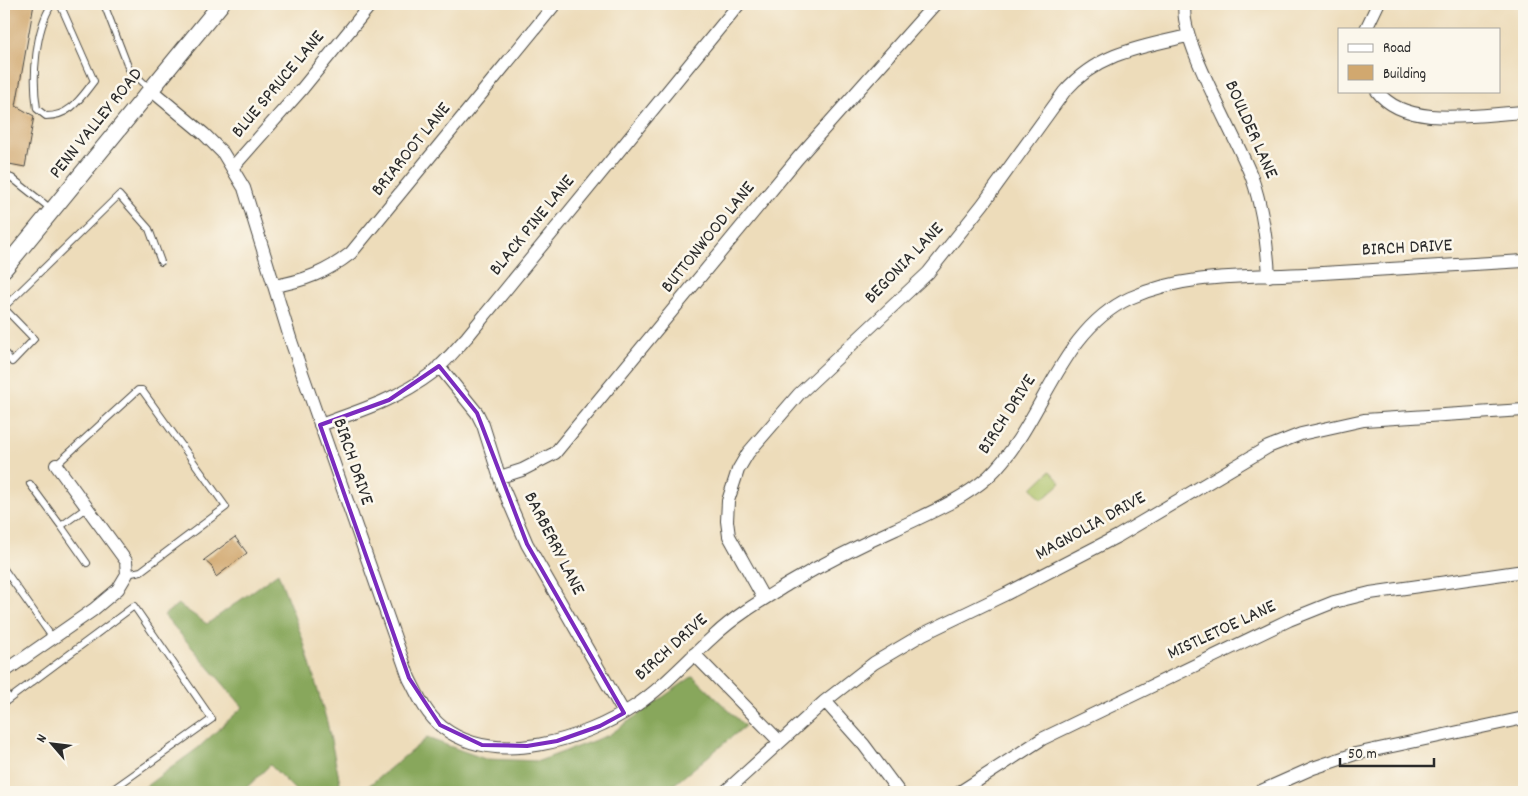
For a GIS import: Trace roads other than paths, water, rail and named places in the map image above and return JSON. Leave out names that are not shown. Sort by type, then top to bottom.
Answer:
[{"type":"street","name":"PENN VALLEY ROAD","points":[[4,269],[221,4]]},
{"type":"street","name":"BLUE SPRUCE LANE","points":[[233,167],[302,89],[371,4]]},
{"type":"street","name":"BRIAROOT LANE","points":[[274,286],[314,277],[331,269],[357,248],[556,4]]},
{"type":"street","name":"BLACK PINE LANE","points":[[320,425],[389,400],[408,390],[439,366],[467,336],[739,4]]},
{"type":"street","name":"BUTTONWOOD LANE","points":[[500,477],[544,461],[555,453],[798,158],[935,4]]},
{"type":"street","name":"BOULDER LANE","points":[[1185,4],[1184,16],[1188,36],[1254,184],[1266,229],[1269,276]]},
{"type":"street","points":[[1366,28],[1378,4]]},
{"type":"street","name":"BEGONIA LANE","points":[[764,599],[733,544],[727,521],[731,487],[748,454],[799,394],[928,273],[983,204],[1078,75],[1107,58],[1129,50],[1188,36]]},
{"type":"street","name":"BIRCH DRIVE","points":[[151,90],[204,134],[233,167],[251,206],[274,286],[320,425],[409,678],[428,712],[440,725],[467,741],[482,745],[527,746],[573,737],[624,713],[651,694],[733,620],[764,599],[840,556],[936,510],[983,481],[1006,457],[1021,437],[1066,357],[1084,333],[1110,310],[1152,289],[1175,284],[1269,276],[1524,261]]},
{"type":"street","points":[[1378,92],[1402,111],[1424,117],[1524,112]]},
{"type":"street","name":"BARBERRY LANE","points":[[439,366],[477,413],[484,425],[500,477],[529,547],[624,713]]},
{"type":"street","name":"MAGNOLIA DRIVE","points":[[725,792],[825,700],[874,663],[923,634],[1086,553],[1268,447],[1316,430],[1364,420],[1524,410]]},
{"type":"street","points":[[4,672],[93,610],[118,589],[127,574],[126,561],[56,465]]},
{"type":"street","name":"MISTLETOE LANE","points":[[960,792],[1042,739],[1289,620],[1334,602],[1370,593],[1524,571]]},
{"type":"street","points":[[694,654],[780,742]]},
{"type":"street","points":[[825,700],[864,745],[899,792]]},
{"type":"street","points":[[1259,792],[1313,768],[1355,754],[1524,718]]},
{"type":"lane","points":[[52,4],[43,18],[34,87],[37,109],[46,116],[57,116],[72,109],[94,81],[60,4]]},
{"type":"lane","points":[[104,4],[129,69],[151,90]]},
{"type":"lane","points":[[4,175],[12,178],[52,210]]},
{"type":"lane","points":[[4,352],[12,362],[34,340],[4,307],[119,195],[149,229],[161,262]]},
{"type":"lane","points":[[56,465],[138,390],[142,390],[226,507],[142,571],[127,574]]},
{"type":"lane","points":[[30,484],[87,564]]},
{"type":"lane","points":[[61,526],[86,508]]},
{"type":"lane","points":[[4,569],[52,637]]},
{"type":"lane","points":[[4,689],[6,701],[134,606],[212,719],[109,792]]}]
